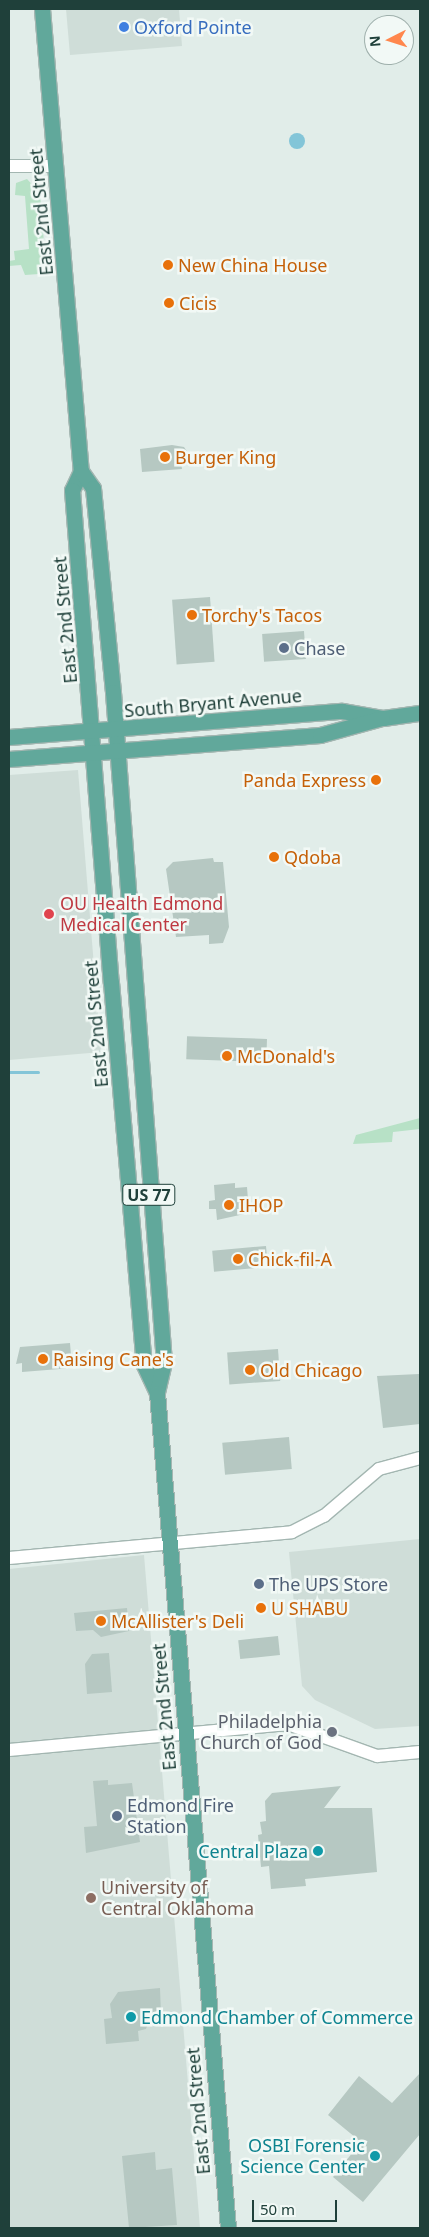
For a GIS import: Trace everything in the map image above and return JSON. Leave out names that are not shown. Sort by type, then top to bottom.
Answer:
[{"type":"main road","name":"East 2nd Street","points":[[42,9],[81,471],[72,490],[111,982],[144,1365],[157,1392]]},
{"type":"main road","name":"East 2nd Street","points":[[81,471],[93,488],[115,730],[144,1130],[164,1362],[157,1392],[184,1733],[228,2228]]},
{"type":"main road","name":"South Bryant Avenue","points":[[9,737],[115,730],[342,710],[383,718],[420,713]]},
{"type":"main road","points":[[9,759],[320,735],[383,718]]},
{"type":"main road","points":[[111,982],[136,1009]]},
{"type":"main road","points":[[134,1246],[143,1253],[148,1286],[159,1308]]},
{"type":"street","points":[[9,166],[56,166]]},
{"type":"street","points":[[9,1558],[169,1544],[308,1528],[379,1469],[420,1458]]},
{"type":"street","points":[[9,1750],[288,1724],[377,1756],[420,1752]]},
{"type":"shaded area","name":"Oxford Pointe","points":[[66,9],[179,9],[182,46],[70,55]]},
{"type":"shaded area","name":"OU Health Edmond Medical Center","points":[[78,770],[101,1052],[9,1060],[9,775]]},
{"type":"shaded area","points":[[420,1539],[420,1726],[375,1729],[315,1700],[302,1686],[289,1552]]},
{"type":"shaded area","name":"University of Central Oklahoma","points":[[144,1555],[200,2228],[9,2228],[9,1569]]},
{"type":"green space","points":[[27,179],[40,193],[46,268],[39,274],[25,275],[21,265],[9,266],[9,261],[15,260],[14,251],[29,249],[25,196],[15,195],[16,183]]},
{"type":"green space","points":[[420,1118],[420,1129],[393,1132],[392,1142],[353,1144],[356,1135]]},
{"type":"water","points":[[294,133],[300,133],[305,138],[303,147],[294,149],[289,144],[289,138]]},
{"type":"building","name":"Burger King","points":[[172,445],[184,447],[188,453],[189,462],[181,462],[182,469],[142,472],[140,449]]},
{"type":"building","points":[[210,597],[215,662],[177,664],[172,600]]},
{"type":"building","name":"Chase","points":[[304,631],[306,659],[264,662],[262,634]]},
{"type":"building","points":[[213,858],[214,862],[223,862],[229,927],[223,943],[209,944],[209,935],[176,937],[166,869],[173,862]]},
{"type":"building","name":"McDonald's","points":[[187,1036],[267,1039],[266,1062],[186,1059]]},
{"type":"building","name":"IHOP","points":[[235,1183],[235,1188],[247,1187],[249,1213],[217,1220],[216,1209],[209,1209],[209,1201],[215,1200],[214,1185]]},
{"type":"building","name":"Chick-fil-A","points":[[266,1246],[268,1267],[214,1272],[212,1251]]},
{"type":"building","name":"Raising Cane's","points":[[70,1343],[72,1368],[22,1372],[22,1363],[16,1364],[20,1347]]},
{"type":"building","name":"Old Chicago","points":[[278,1349],[280,1381],[229,1384],[227,1353]]},
{"type":"building","points":[[419,1374],[420,1424],[383,1428],[377,1376]]},
{"type":"building","points":[[289,1437],[292,1469],[225,1475],[222,1443]]},
{"type":"building","name":"McAllister's Deli","points":[[127,1608],[129,1631],[101,1637],[93,1630],[76,1631],[74,1613]]},
{"type":"building","points":[[278,1636],[280,1655],[240,1659],[238,1640]]},
{"type":"building","points":[[109,1653],[112,1692],[87,1694],[85,1664],[92,1654]]},
{"type":"building","name":"Edmond Fire Station","points":[[108,1780],[108,1785],[132,1783],[140,1842],[86,1853],[84,1827],[97,1826],[93,1781]]},
{"type":"building","name":"Central Plaza","points":[[341,1786],[324,1808],[372,1808],[377,1872],[305,1879],[306,1886],[271,1889],[269,1866],[261,1867],[258,1835],[262,1834],[260,1822],[266,1821],[265,1801],[272,1793]]},
{"type":"building","name":"Edmond Chamber of Commerce","points":[[160,1988],[161,2014],[151,2015],[146,2029],[138,2031],[139,2041],[106,2044],[104,2019],[112,2018],[110,2004],[118,1992]]},
{"type":"building","name":"OSBI Forensic Science Center","points":[[420,2073],[420,2134],[363,2202],[333,2177],[361,2142],[328,2115],[359,2076],[392,2103]]},
{"type":"building","points":[[155,2152],[156,2170],[172,2168],[177,2225],[129,2228],[122,2156]]},
{"type":"waterway","points":[[9,1072],[38,1072]]},
{"type":"place","name":"Oxford Pointe","points":[[124,27]]},
{"type":"place","name":"New China House","points":[[168,265]]},
{"type":"place","name":"Cicis","points":[[169,303]]},
{"type":"place","name":"Burger King","points":[[165,457]]},
{"type":"place","name":"Torchy's Tacos","points":[[192,615]]},
{"type":"place","name":"Chase","points":[[284,648]]},
{"type":"place","name":"Panda Express","points":[[376,780]]},
{"type":"place","name":"Qdoba","points":[[274,857]]},
{"type":"place","name":"OU Health Edmond Medical Center","points":[[49,914]]},
{"type":"place","name":"McDonald's","points":[[227,1056]]},
{"type":"place","name":"IHOP","points":[[229,1205]]},
{"type":"place","name":"Chick-fil-A","points":[[238,1259]]},
{"type":"place","name":"Raising Cane's","points":[[43,1359]]},
{"type":"place","name":"Old Chicago","points":[[250,1370]]},
{"type":"place","name":"The UPS Store","points":[[259,1584]]},
{"type":"place","name":"U SHABU","points":[[261,1608]]},
{"type":"place","name":"McAllister's Deli","points":[[101,1621]]},
{"type":"place","name":"Philadelphia Church of God","points":[[332,1732]]},
{"type":"place","name":"Edmond Fire Station","points":[[117,1816]]},
{"type":"place","name":"Central Plaza","points":[[318,1851]]},
{"type":"place","name":"University of Central Oklahoma","points":[[91,1898]]},
{"type":"place","name":"Edmond Chamber of Commerce","points":[[131,2017]]},
{"type":"place","name":"OSBI Forensic Science Center","points":[[375,2156]]}]
